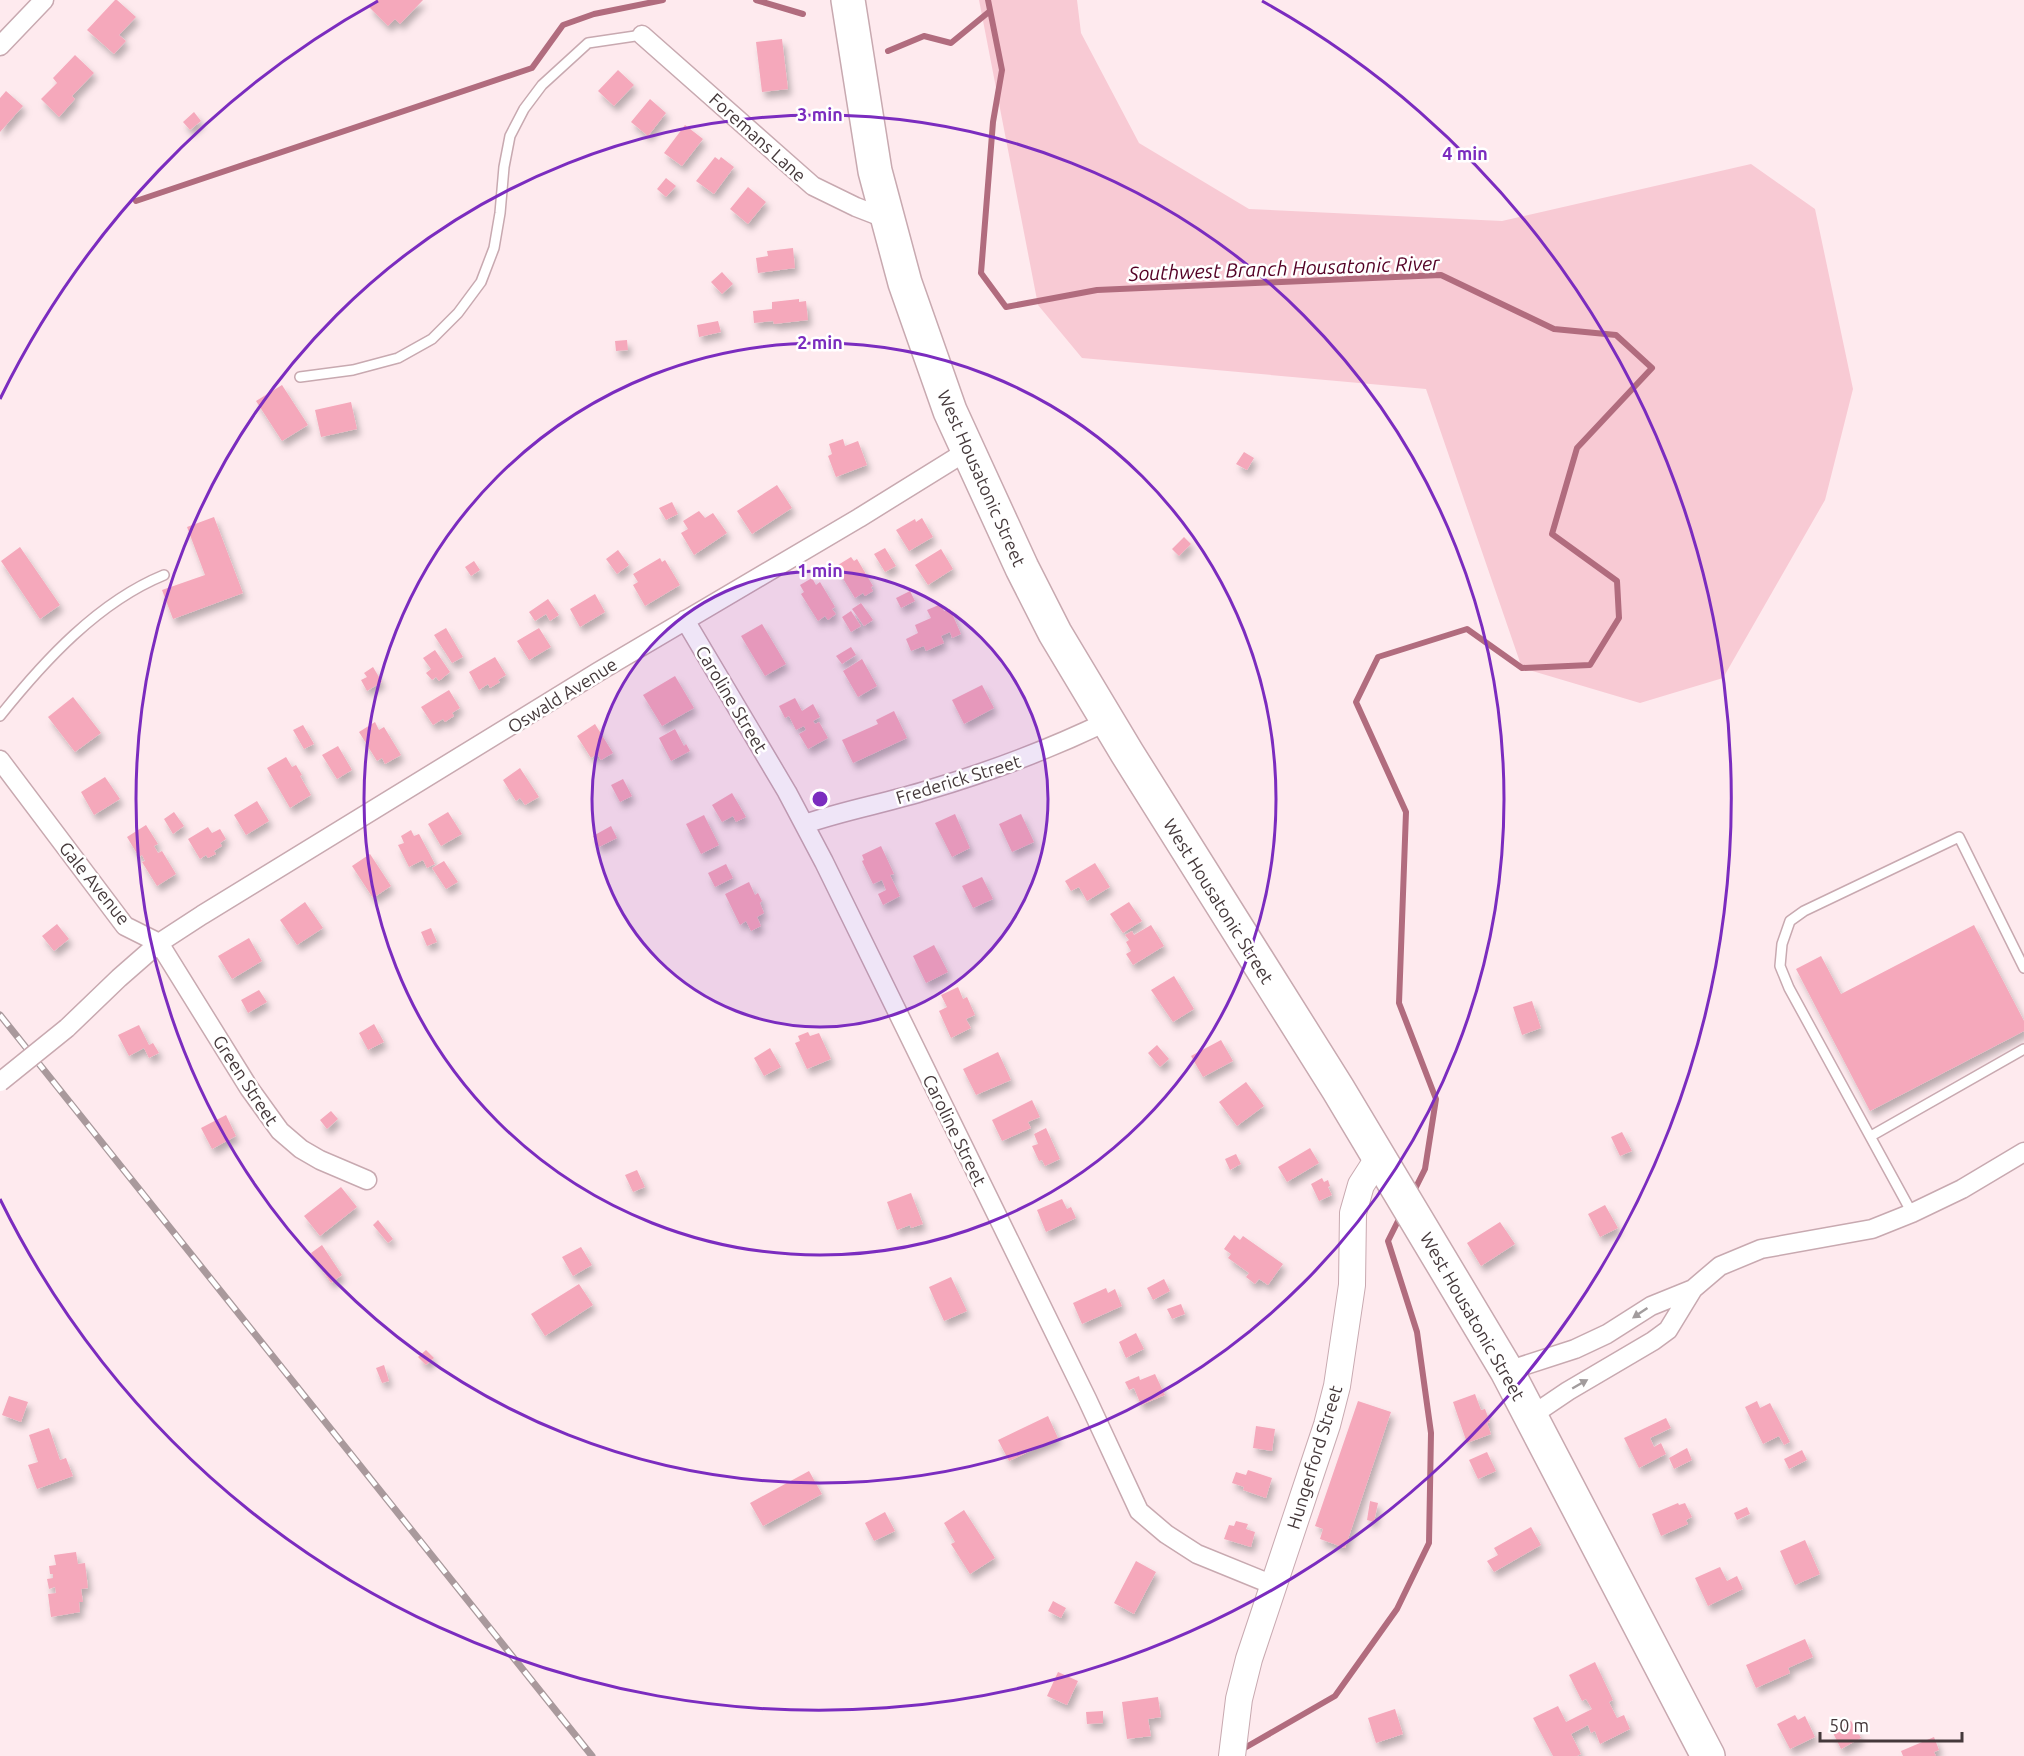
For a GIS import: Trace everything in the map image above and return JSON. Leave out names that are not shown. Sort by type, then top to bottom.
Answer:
[{"type":"highway","name":"West Housatonic Street","points":[[848,0],[875,171],[905,283],[924,341],[967,451],[1031,587],[1055,633],[1108,721],[1385,1167],[1507,1371],[1708,1756]]},
{"type":"street","points":[[0,46],[44,0]]},
{"type":"street","name":"Foremans Lane","points":[[642,35],[813,186],[887,219]]},
{"type":"street","name":"Oswald Avenue","points":[[159,943],[269,873],[967,451]]},
{"type":"street","name":"Caroline Street","points":[[685,620],[805,824],[1082,1389],[1139,1511],[1166,1534],[1197,1554],[1273,1585]]},
{"type":"street","name":"Frederick Street","points":[[805,824],[920,793],[1018,761],[1108,721]]},
{"type":"street","name":"Gale Avenue","points":[[0,760],[125,926],[159,943]]},
{"type":"street","points":[[0,1082],[67,1028],[159,943]]},
{"type":"street","name":"Green Street","points":[[159,943],[249,1088],[280,1131],[301,1149],[320,1160],[367,1180]]},
{"type":"street","points":[[1531,1416],[1568,1390],[1668,1330],[1693,1289],[1720,1266],[1761,1250],[1872,1229],[1912,1214],[1979,1180],[2024,1152]]},
{"type":"street","name":"Hungerford Street","points":[[1232,1756],[1235,1724],[1249,1659],[1327,1425],[1337,1386],[1352,1277],[1353,1213],[1361,1185],[1385,1167]]},
{"type":"street","points":[[1507,1371],[1575,1349],[1607,1334],[1651,1306],[1693,1289]]},
{"type":"lane","points":[[300,377],[353,370],[398,358],[432,339],[458,313],[481,282],[495,248],[504,167],[510,136],[524,109],[542,85],[588,44],[642,35]]},
{"type":"lane","points":[[0,716],[32,676],[97,615],[143,584],[164,575]]},
{"type":"lane","points":[[1912,1214],[1789,988],[1780,966],[1782,944],[1790,921],[1804,911],[1959,837],[2024,968]]},
{"type":"lane","points":[[1871,1136],[2024,1048]]},
{"type":"shaded area","points":[[979,0],[1077,0],[1081,33],[1139,143],[1249,209],[1502,221],[1751,164],[1815,209],[1853,389],[1825,500],[1723,678],[1640,703],[1522,668],[1426,389],[1082,358],[1038,305]]},
{"type":"building","points":[[115,0],[136,17],[119,35],[126,41],[114,54],[87,30]]},
{"type":"building","points":[[376,0],[423,0],[400,24],[395,19],[388,26],[369,7]]},
{"type":"building","points":[[782,39],[788,89],[762,92],[756,42]]},
{"type":"building","points":[[75,55],[94,73],[72,96],[75,99],[59,117],[41,99],[57,83],[53,78]]},
{"type":"building","points":[[618,70],[634,85],[614,106],[598,91]]},
{"type":"building","points":[[6,91],[23,106],[0,132],[0,98]]},
{"type":"building","points":[[650,99],[666,113],[648,136],[631,122]]},
{"type":"building","points":[[194,112],[201,121],[190,130],[183,122]]},
{"type":"building","points":[[685,125],[703,139],[682,166],[664,153]]},
{"type":"building","points":[[715,157],[719,160],[721,157],[734,167],[714,194],[696,181]]},
{"type":"building","points":[[666,178],[676,186],[666,197],[657,189]]},
{"type":"building","points":[[748,187],[766,202],[748,224],[730,209]]},
{"type":"building","points":[[793,248],[795,268],[758,273],[756,258],[768,256],[767,251]]},
{"type":"building","points":[[722,272],[733,284],[722,294],[711,282]]},
{"type":"building","points":[[799,299],[799,302],[806,301],[808,320],[774,324],[773,321],[754,323],[753,311],[772,309],[772,302]]},
{"type":"building","points":[[718,321],[721,332],[699,337],[697,325]]},
{"type":"building","points":[[627,340],[628,350],[616,351],[615,341]]},
{"type":"building","points":[[282,385],[308,425],[282,441],[256,401]]},
{"type":"building","points":[[351,402],[357,429],[321,437],[315,410]]},
{"type":"building","points":[[843,439],[845,446],[858,441],[867,465],[836,477],[828,456],[832,454],[829,444]]},
{"type":"building","points":[[1244,452],[1254,458],[1247,470],[1236,464]]},
{"type":"building","points":[[777,485],[792,508],[752,534],[737,511]]},
{"type":"building","points":[[672,502],[678,514],[666,520],[659,508]]},
{"type":"building","points":[[699,511],[705,518],[713,513],[727,533],[694,555],[681,533],[688,529],[683,521]]},
{"type":"building","points":[[214,517],[243,593],[173,619],[162,590],[205,575],[187,527]]},
{"type":"building","points":[[922,518],[933,537],[909,551],[896,530],[915,519],[916,522]]},
{"type":"building","points":[[1184,537],[1191,544],[1179,556],[1172,549]]},
{"type":"building","points":[[20,547],[60,605],[40,619],[1,561]]},
{"type":"building","points":[[885,548],[896,566],[885,572],[874,554]]},
{"type":"building","points":[[941,549],[953,569],[928,585],[915,565]]},
{"type":"building","points":[[618,550],[629,565],[617,574],[606,559]]},
{"type":"building","points":[[851,557],[854,561],[857,559],[873,586],[871,587],[873,591],[865,596],[863,593],[855,598],[839,572],[841,570],[838,565]]},
{"type":"building","points":[[660,558],[662,562],[665,560],[680,585],[645,606],[633,585],[638,582],[633,574]]},
{"type":"building","points":[[474,561],[480,570],[471,576],[465,567]]},
{"type":"building","points":[[812,578],[816,585],[820,582],[835,607],[832,609],[836,614],[828,620],[825,616],[818,621],[801,594],[804,592],[800,585]]},
{"type":"building","points":[[910,591],[915,601],[901,608],[896,598]]},
{"type":"building","points":[[595,594],[605,612],[580,627],[570,609]]},
{"type":"building","points":[[548,599],[559,615],[550,621],[546,614],[535,621],[529,612]]},
{"type":"building","points":[[861,603],[873,620],[864,626],[852,609]]},
{"type":"building","points":[[941,604],[944,611],[950,609],[961,634],[952,638],[950,632],[941,636],[944,643],[926,651],[924,646],[911,651],[906,639],[918,633],[915,625],[931,618],[927,610]]},
{"type":"building","points":[[851,611],[861,626],[851,632],[842,617]]},
{"type":"building","points":[[762,624],[786,664],[765,676],[741,636]]},
{"type":"building","points":[[446,628],[463,657],[452,663],[434,635]]},
{"type":"building","points":[[539,628],[551,647],[529,660],[517,641]]},
{"type":"building","points":[[851,647],[856,655],[842,664],[836,656]]},
{"type":"building","points":[[435,650],[450,672],[439,681],[436,677],[432,680],[426,673],[431,669],[423,658]]},
{"type":"building","points":[[495,657],[506,675],[490,688],[488,684],[479,690],[469,672]]},
{"type":"building","points":[[862,659],[877,686],[858,697],[843,671]]},
{"type":"building","points":[[373,667],[382,682],[367,691],[361,680],[367,677],[364,673]]},
{"type":"building","points":[[675,676],[694,708],[662,726],[643,695]]},
{"type":"building","points":[[982,685],[994,708],[964,724],[952,700]]},
{"type":"building","points":[[449,690],[460,708],[452,713],[454,716],[445,722],[443,719],[433,725],[421,707]]},
{"type":"building","points":[[73,697],[101,733],[75,752],[48,717]]},
{"type":"building","points":[[795,698],[802,711],[813,704],[820,717],[813,721],[815,724],[819,722],[828,738],[808,749],[799,734],[806,730],[804,726],[796,730],[789,716],[785,718],[779,706]]},
{"type":"building","points":[[894,711],[907,738],[853,763],[842,740],[878,724],[876,720]]},
{"type":"building","points":[[375,722],[379,730],[384,727],[401,755],[385,764],[382,758],[377,761],[359,732]]},
{"type":"building","points":[[595,724],[613,753],[601,760],[597,754],[591,758],[577,736]]},
{"type":"building","points":[[303,725],[314,744],[304,749],[293,730]]},
{"type":"building","points":[[675,729],[684,746],[686,744],[690,751],[671,761],[659,738]]},
{"type":"building","points":[[338,746],[352,770],[337,779],[322,755]]},
{"type":"building","points":[[286,757],[292,767],[296,765],[311,795],[290,808],[267,768]]},
{"type":"building","points":[[520,768],[539,797],[525,805],[520,798],[516,801],[503,780]]},
{"type":"building","points":[[105,777],[120,799],[94,815],[81,792]]},
{"type":"building","points":[[623,779],[632,796],[620,802],[611,785]]},
{"type":"building","points":[[732,793],[746,817],[736,822],[733,816],[722,822],[712,805]]},
{"type":"building","points":[[257,801],[269,821],[246,835],[234,815]]},
{"type":"building","points":[[174,812],[184,826],[173,834],[164,819]]},
{"type":"building","points":[[448,812],[462,834],[441,846],[428,824]]},
{"type":"building","points":[[955,814],[970,848],[952,857],[935,823]]},
{"type":"building","points":[[1021,814],[1034,842],[1012,852],[999,824]]},
{"type":"building","points":[[704,815],[719,845],[701,854],[686,824]]},
{"type":"building","points":[[146,825],[158,844],[154,846],[158,853],[162,851],[176,874],[157,886],[142,862],[145,861],[142,855],[139,857],[127,837]]},
{"type":"building","points":[[611,826],[617,838],[599,847],[593,836]]},
{"type":"building","points":[[208,827],[212,833],[220,829],[226,839],[220,843],[222,846],[214,851],[216,854],[208,858],[206,855],[200,859],[188,839]]},
{"type":"building","points":[[411,830],[414,836],[419,834],[435,864],[427,868],[423,860],[409,867],[398,845],[404,843],[401,836]]},
{"type":"building","points":[[881,846],[894,874],[890,875],[900,896],[883,905],[878,894],[886,890],[882,880],[873,884],[862,861],[864,860],[862,855]]},
{"type":"building","points":[[370,854],[391,886],[373,898],[352,866]]},
{"type":"building","points":[[444,861],[458,882],[446,889],[432,868]]},
{"type":"building","points":[[1095,863],[1110,887],[1087,901],[1079,887],[1071,891],[1065,881]]},
{"type":"building","points":[[726,864],[733,878],[715,887],[708,873]]},
{"type":"building","points":[[982,877],[993,899],[973,908],[962,886]]},
{"type":"building","points":[[749,882],[755,895],[758,893],[762,901],[760,903],[764,913],[757,917],[761,926],[751,931],[746,921],[740,925],[725,894]]},
{"type":"building","points":[[305,902],[323,928],[297,945],[280,920]]},
{"type":"building","points":[[1129,902],[1142,921],[1123,933],[1110,914]]},
{"type":"building","points":[[57,924],[69,939],[54,951],[42,936]]},
{"type":"building","points":[[1151,925],[1164,946],[1133,965],[1126,954],[1131,951],[1126,942],[1129,940],[1125,935],[1132,931],[1134,935]]},
{"type":"building","points":[[1974,925],[2024,1021],[2024,1031],[1870,1111],[1796,969],[1821,956],[1841,994]]},
{"type":"building","points":[[431,928],[437,942],[427,946],[421,932]]},
{"type":"building","points":[[249,938],[262,961],[232,979],[218,956]]},
{"type":"building","points":[[934,945],[948,972],[926,983],[913,956]]},
{"type":"building","points":[[1174,976],[1194,1009],[1173,1022],[1151,990]]},
{"type":"building","points":[[958,987],[963,999],[967,997],[975,1015],[966,1019],[971,1028],[951,1038],[939,1011],[947,1007],[941,995]]},
{"type":"building","points":[[259,990],[267,1002],[248,1013],[241,1000]]},
{"type":"building","points":[[1532,1001],[1541,1028],[1522,1035],[1513,1007]]},
{"type":"building","points":[[374,1024],[384,1042],[368,1050],[359,1033]]},
{"type":"building","points":[[139,1025],[149,1045],[153,1043],[159,1053],[149,1058],[144,1048],[129,1056],[118,1035]]},
{"type":"building","points":[[808,1032],[810,1036],[819,1033],[831,1059],[807,1069],[795,1043],[800,1041],[798,1036]]},
{"type":"building","points":[[1221,1040],[1233,1061],[1203,1077],[1191,1056]]},
{"type":"building","points":[[1157,1045],[1169,1059],[1160,1067],[1148,1053]]},
{"type":"building","points":[[770,1048],[781,1067],[764,1076],[754,1058]]},
{"type":"building","points":[[998,1052],[1011,1080],[976,1095],[963,1069]]},
{"type":"building","points":[[1246,1082],[1264,1106],[1237,1126],[1219,1102]]},
{"type":"building","points":[[1032,1100],[1040,1117],[1028,1122],[1031,1128],[1002,1141],[992,1120]]},
{"type":"building","points":[[331,1111],[338,1119],[327,1129],[320,1120]]},
{"type":"building","points":[[226,1115],[236,1136],[212,1149],[201,1128]]},
{"type":"building","points":[[1046,1128],[1060,1159],[1045,1166],[1042,1160],[1039,1161],[1032,1146],[1038,1144],[1034,1134]]},
{"type":"building","points":[[1622,1132],[1632,1151],[1620,1156],[1611,1137]]},
{"type":"building","points":[[1310,1148],[1319,1163],[1287,1182],[1278,1167]]},
{"type":"building","points":[[1236,1154],[1241,1164],[1230,1170],[1225,1159]]},
{"type":"building","points":[[637,1170],[645,1187],[633,1192],[625,1175]]},
{"type":"building","points":[[1322,1178],[1324,1182],[1328,1180],[1330,1186],[1328,1187],[1332,1195],[1319,1201],[1311,1184]]},
{"type":"building","points":[[341,1187],[357,1207],[320,1236],[304,1216]]},
{"type":"building","points":[[911,1193],[923,1224],[911,1228],[910,1225],[897,1230],[887,1202]]},
{"type":"building","points":[[1062,1199],[1067,1209],[1071,1207],[1076,1218],[1046,1232],[1037,1210]]},
{"type":"building","points":[[1605,1205],[1618,1228],[1600,1237],[1588,1214]]},
{"type":"building","points":[[378,1220],[393,1239],[388,1243],[373,1225]]},
{"type":"building","points":[[1500,1222],[1515,1244],[1481,1266],[1467,1243]]},
{"type":"building","points":[[1234,1235],[1240,1240],[1243,1236],[1283,1264],[1268,1285],[1259,1279],[1255,1284],[1246,1277],[1249,1273],[1228,1258],[1231,1254],[1224,1249]]},
{"type":"building","points":[[322,1245],[342,1275],[331,1283],[311,1253]]},
{"type":"building","points":[[581,1247],[592,1265],[573,1276],[562,1257]]},
{"type":"building","points":[[951,1277],[967,1311],[944,1321],[929,1287]]},
{"type":"building","points":[[1164,1279],[1170,1291],[1153,1300],[1147,1288]]},
{"type":"building","points":[[579,1284],[593,1305],[545,1336],[531,1314]]},
{"type":"building","points":[[1106,1288],[1108,1293],[1115,1289],[1122,1306],[1082,1324],[1073,1303]]},
{"type":"building","points":[[1181,1304],[1185,1314],[1172,1319],[1167,1309]]},
{"type":"building","points":[[1136,1333],[1144,1349],[1126,1358],[1119,1342]]},
{"type":"building","points":[[426,1350],[434,1358],[426,1365],[418,1357]]},
{"type":"building","points":[[384,1365],[389,1381],[382,1383],[376,1368]]},
{"type":"building","points":[[1155,1374],[1165,1395],[1141,1405],[1134,1388],[1129,1390],[1125,1382],[1139,1376],[1140,1380]]},
{"type":"building","points":[[1475,1394],[1481,1410],[1485,1409],[1490,1422],[1487,1423],[1491,1434],[1467,1443],[1453,1402]]},
{"type":"building","points":[[9,1396],[28,1402],[21,1422],[2,1415]]},
{"type":"building","points":[[1358,1401],[1391,1412],[1345,1548],[1320,1539],[1323,1529],[1315,1526]]},
{"type":"building","points":[[1757,1401],[1760,1408],[1770,1403],[1790,1442],[1784,1445],[1779,1436],[1763,1444],[1745,1407]]},
{"type":"building","points":[[1048,1416],[1058,1438],[1009,1461],[998,1440]]},
{"type":"building","points":[[1666,1418],[1671,1428],[1650,1438],[1654,1447],[1661,1443],[1666,1454],[1639,1468],[1624,1438]]},
{"type":"building","points":[[1256,1426],[1275,1429],[1272,1451],[1253,1448]]},
{"type":"building","points":[[49,1428],[60,1460],[66,1458],[73,1476],[37,1489],[28,1465],[38,1462],[29,1435]]},
{"type":"building","points":[[1687,1448],[1692,1460],[1674,1469],[1669,1458]]},
{"type":"building","points":[[1802,1450],[1807,1460],[1789,1469],[1784,1459]]},
{"type":"building","points":[[1487,1452],[1496,1471],[1478,1479],[1469,1460]]},
{"type":"building","points":[[1248,1470],[1272,1478],[1266,1498],[1243,1490],[1244,1487],[1232,1483],[1236,1472],[1246,1475]]},
{"type":"building","points":[[809,1471],[822,1494],[763,1526],[750,1503]]},
{"type":"building","points":[[1370,1501],[1378,1503],[1374,1522],[1367,1520]]},
{"type":"building","points":[[1678,1503],[1679,1505],[1685,1503],[1692,1517],[1686,1520],[1688,1524],[1661,1536],[1652,1514]]},
{"type":"building","points":[[1747,1507],[1750,1514],[1737,1520],[1734,1513]]},
{"type":"building","points":[[964,1510],[995,1558],[970,1574],[951,1544],[955,1542],[944,1523]]},
{"type":"building","points":[[885,1512],[895,1531],[874,1541],[865,1523]]},
{"type":"building","points":[[1236,1521],[1248,1524],[1246,1529],[1255,1532],[1251,1547],[1224,1539],[1229,1525],[1234,1526]]},
{"type":"building","points":[[1531,1527],[1541,1545],[1494,1572],[1487,1561],[1498,1555],[1494,1548]]},
{"type":"building","points":[[1805,1540],[1820,1574],[1795,1585],[1780,1551]]},
{"type":"building","points":[[76,1552],[78,1564],[85,1563],[88,1588],[81,1589],[83,1602],[79,1602],[80,1612],[51,1617],[48,1594],[56,1593],[55,1587],[49,1589],[47,1579],[53,1578],[53,1574],[50,1574],[49,1566],[56,1565],[54,1555]]},
{"type":"building","points":[[1136,1561],[1156,1572],[1134,1614],[1114,1603]]},
{"type":"building","points":[[1720,1567],[1727,1581],[1737,1576],[1743,1589],[1708,1606],[1695,1578]]},
{"type":"building","points":[[1053,1601],[1066,1608],[1061,1618],[1048,1611]]},
{"type":"building","points":[[1805,1639],[1813,1657],[1788,1668],[1790,1673],[1756,1688],[1746,1665]]},
{"type":"building","points":[[1595,1662],[1613,1700],[1609,1702],[1617,1718],[1624,1715],[1630,1729],[1600,1744],[1595,1731],[1591,1733],[1588,1725],[1571,1734],[1581,1754],[1553,1756],[1533,1718],[1558,1706],[1566,1722],[1592,1709],[1586,1699],[1582,1701],[1569,1675]]},
{"type":"building","points":[[1058,1672],[1078,1681],[1067,1705],[1047,1696]]},
{"type":"building","points":[[1158,1697],[1161,1717],[1148,1719],[1151,1736],[1127,1739],[1122,1702]]},
{"type":"building","points":[[1395,1709],[1403,1734],[1376,1743],[1368,1718]]},
{"type":"building","points":[[1103,1711],[1103,1723],[1087,1724],[1086,1712]]},
{"type":"building","points":[[1795,1715],[1798,1720],[1805,1716],[1815,1737],[1790,1749],[1777,1724]]},
{"type":"building","points":[[1851,1721],[1861,1738],[1841,1749],[1832,1731]]},
{"type":"building","points":[[1934,1737],[1939,1750],[1934,1752],[1936,1756],[1903,1756],[1901,1751]]},
{"type":"waterway","points":[[136,201],[532,68],[563,25],[594,14],[663,0]]},
{"type":"waterway","points":[[756,0],[803,14]]},
{"type":"waterway","name":"Southwest Branch Housatonic River","points":[[988,0],[1002,70],[993,122],[981,273],[1006,307],[1097,290],[1441,275],[1554,329],[1616,335],[1652,368],[1577,448],[1552,534],[1617,581],[1619,618],[1590,665],[1522,668],[1467,629],[1378,657],[1356,702],[1406,812],[1399,1003],[1436,1099],[1425,1169],[1413,1193]]},
{"type":"waterway","points":[[888,51],[924,36],[951,43],[990,11]]},
{"type":"waterway","name":"Southwest Branch Housatonic River","points":[[1241,1750],[1335,1696],[1397,1609],[1429,1543],[1431,1433],[1417,1332],[1388,1241],[1401,1215]]},
{"type":"railway","points":[[0,1015],[592,1756]]}]
